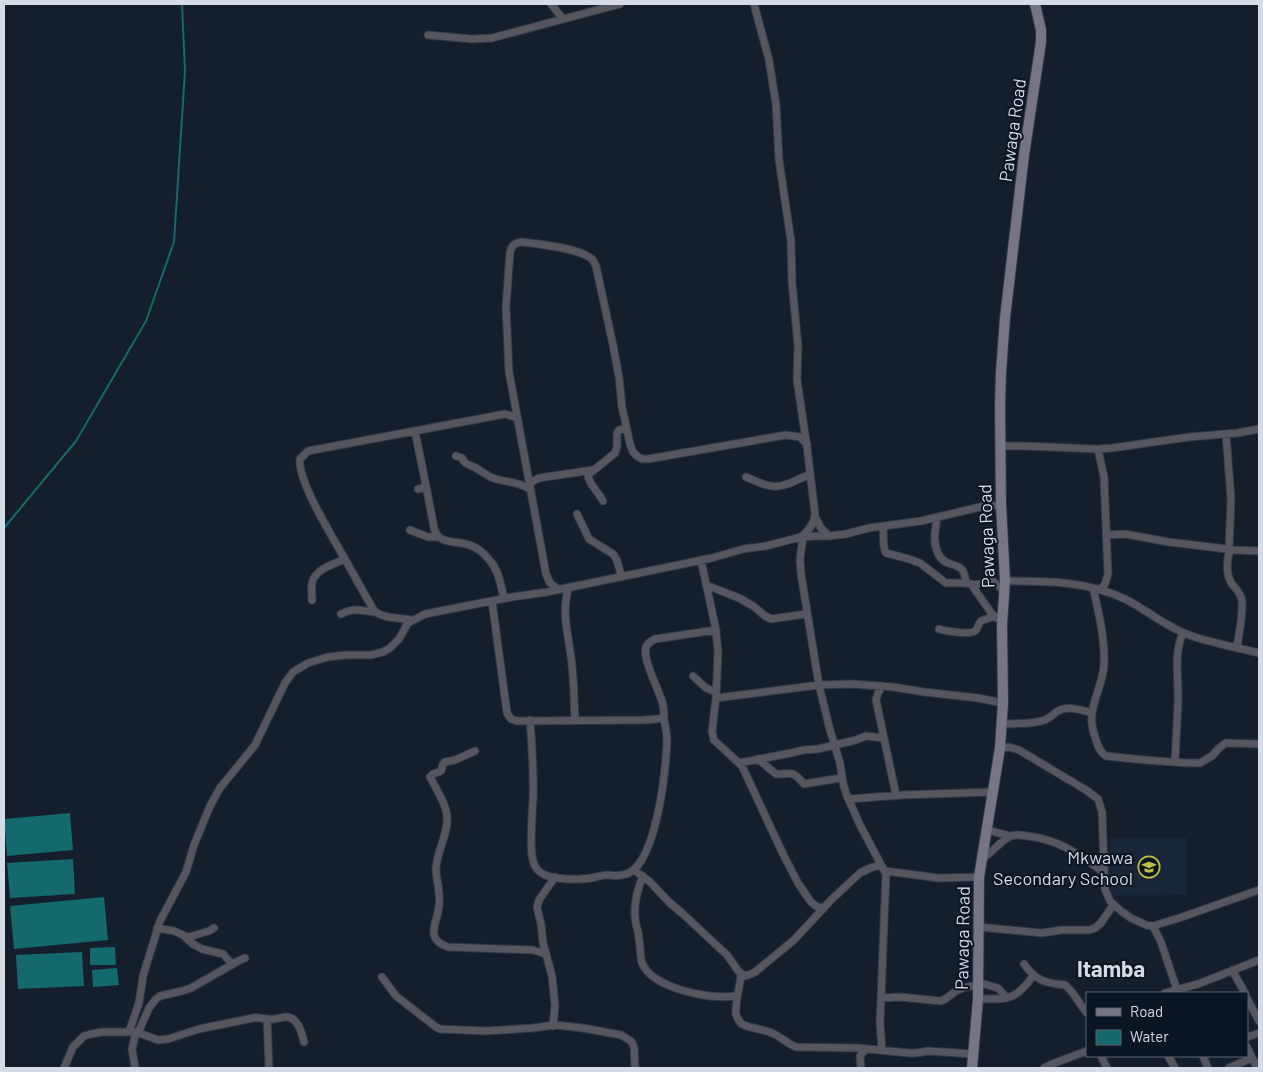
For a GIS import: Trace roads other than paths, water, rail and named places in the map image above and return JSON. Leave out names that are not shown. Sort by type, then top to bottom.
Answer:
[{"type":"main road","name":"Pawaga Road","points":[[972,1068],[978,999],[980,877],[1000,748],[1003,703],[1002,625],[1005,586],[1001,505],[1000,372],[1024,155],[1041,42],[1036,4]]},
{"type":"street","points":[[551,4],[563,19]]},
{"type":"street","points":[[428,35],[472,39],[492,38],[620,4]]},
{"type":"street","points":[[754,4],[769,60],[776,104],[778,160],[791,241],[792,282],[798,346],[797,380],[807,444],[815,517],[818,525],[829,536]]},
{"type":"street","points":[[558,589],[550,582],[546,574],[509,372],[506,307],[510,252],[515,243],[522,242],[552,246],[583,254],[592,259],[596,266],[614,345],[622,407],[630,444],[633,452],[642,459],[648,460],[786,435],[800,437],[807,444]]},
{"type":"street","points":[[375,612],[330,534],[303,478],[299,465],[300,459],[308,451],[505,414],[517,418]]},
{"type":"street","points":[[603,501],[588,478],[589,473],[615,453],[617,433],[619,430],[626,428]]},
{"type":"street","points":[[1000,446],[1098,449],[1189,437],[1237,434],[1259,429]]},
{"type":"street","points":[[415,431],[434,528],[438,538]]},
{"type":"street","points":[[1226,434],[1231,500],[1228,573],[1242,601],[1237,648]]},
{"type":"street","points":[[1097,589],[1105,584],[1108,574],[1104,477],[1098,449]]},
{"type":"street","points":[[456,456],[462,458],[464,463],[495,479],[530,486]]},
{"type":"street","points":[[530,486],[539,478],[593,470]]},
{"type":"street","points":[[746,477],[771,487],[782,486],[810,475]]},
{"type":"street","points":[[418,489],[424,488],[427,491]]},
{"type":"street","points":[[136,1068],[132,1049],[143,976],[160,920],[186,872],[199,830],[214,797],[255,745],[285,683],[293,672],[308,663],[328,658],[346,655],[371,655],[383,652],[396,643],[408,623],[425,614],[712,558],[743,549],[766,546],[802,537],[829,536],[937,517],[978,507],[1001,505]]},
{"type":"street","points":[[577,514],[589,539],[613,554],[617,560],[620,576]]},
{"type":"street","points":[[815,517],[808,531],[802,537],[800,563],[806,614],[815,656],[818,685],[848,799],[883,868],[886,881],[880,1028],[882,1050]]},
{"type":"street","points":[[937,517],[934,535],[937,553],[945,562],[958,566],[963,570],[968,584],[1002,625]]},
{"type":"street","points":[[883,526],[884,549],[886,553],[920,563],[946,583],[975,585],[993,581],[1005,586],[1061,583],[1097,589],[1127,600],[1183,633],[1196,638],[1259,653]]},
{"type":"street","points":[[410,530],[428,537],[466,544],[481,551],[492,563],[497,573],[504,598]]},
{"type":"street","points":[[1106,535],[1125,534],[1152,540],[1259,551]]},
{"type":"street","points":[[312,600],[312,581],[316,575],[345,559]]},
{"type":"street","points":[[701,560],[716,630],[718,653],[712,736],[743,768],[798,883],[811,902],[823,908]]},
{"type":"street","points":[[706,586],[739,598],[771,618],[806,614]]},
{"type":"street","points":[[569,587],[566,594],[565,609],[571,658],[575,721]]},
{"type":"street","points":[[1097,589],[1104,666],[1092,713],[1094,733],[1097,744],[1103,754],[1106,756],[1145,760],[1200,762],[1212,756],[1226,743],[1259,744]]},
{"type":"street","points":[[492,601],[507,715],[514,720],[644,720],[664,717]]},
{"type":"street","points":[[341,614],[356,609],[375,612],[381,616],[414,620]]},
{"type":"street","points":[[939,629],[951,632],[972,633],[981,621],[995,616]]},
{"type":"street","points":[[530,720],[533,784],[531,844],[535,867],[541,873],[548,876],[573,879],[595,878],[606,875],[628,875],[643,859],[651,841],[658,815],[666,755],[667,730],[663,704],[647,661],[646,647],[655,640],[716,630]]},
{"type":"street","points":[[1175,762],[1178,654],[1183,633]]},
{"type":"street","points":[[693,676],[716,695],[818,685],[852,684],[978,698],[1003,703]]},
{"type":"street","points":[[882,686],[876,700],[896,795]]},
{"type":"street","points":[[1001,724],[1043,721],[1064,708],[1092,713]]},
{"type":"street","points":[[739,763],[803,750],[814,750],[866,736],[884,738]]},
{"type":"street","points":[[1000,748],[1009,747],[1019,750],[1098,799],[1102,812],[1105,889],[1113,905],[1131,918],[1153,926],[1259,890]]},
{"type":"street","points":[[475,750],[455,760],[445,762],[441,771],[430,777],[447,815],[447,824],[436,866],[440,897],[434,924],[435,938],[441,944],[448,947],[524,949],[546,954]]},
{"type":"street","points":[[758,759],[776,774],[793,773],[804,784],[842,778]]},
{"type":"street","points":[[848,799],[896,795],[992,792]]},
{"type":"street","points":[[987,830],[1010,836],[1031,836],[1053,841],[1083,858],[1104,873]]},
{"type":"street","points":[[983,858],[1010,836]]},
{"type":"street","points":[[741,975],[748,976],[755,972],[794,940],[823,908],[860,873],[870,868],[883,868],[939,878],[980,877]]},
{"type":"street","points":[[634,870],[650,882],[726,955],[741,975],[736,1014],[742,1024],[771,1033],[796,1047],[866,1049],[909,1053],[928,1051],[974,1054]]},
{"type":"street","points":[[643,876],[638,889],[635,923],[639,938],[641,963],[647,972],[662,982],[679,989],[703,995],[737,996]]},
{"type":"street","points":[[553,1026],[555,1005],[552,976],[537,907],[539,900],[554,877]]},
{"type":"street","points":[[978,927],[1042,933],[1061,930],[1089,930],[1101,923],[1113,905]]},
{"type":"street","points":[[1153,926],[1161,942],[1178,991],[1259,960]]},
{"type":"street","points":[[157,928],[174,931],[185,936],[202,949],[223,954],[232,964]]},
{"type":"street","points":[[185,936],[193,936],[214,928]]},
{"type":"street","points":[[135,1032],[149,1008],[160,996],[186,990],[245,958]]},
{"type":"street","points":[[1024,964],[1033,976],[1046,983],[1065,985],[1086,1012]]},
{"type":"street","points":[[1232,970],[1244,992]]},
{"type":"street","points":[[978,999],[1015,996],[1033,976]]},
{"type":"street","points":[[382,977],[396,996],[440,1029],[486,1031],[553,1026],[605,1031],[627,1037],[631,1041],[634,1047],[634,1068]]},
{"type":"street","points":[[881,998],[900,997],[941,1001],[960,989],[978,984],[998,988],[1006,998]]},
{"type":"street","points":[[1248,1000],[1259,1021]]},
{"type":"street","points":[[64,1068],[73,1047],[84,1036],[102,1032],[135,1032],[158,1040],[253,1018],[288,1017],[298,1024],[304,1042]]},
{"type":"street","points":[[267,1019],[269,1068]]},
{"type":"street","points":[[861,1068],[860,1056],[866,1049]]},
{"type":"street","points":[[1248,1049],[1257,1068]]},
{"type":"street","points":[[1044,1068],[1086,1051]]},
{"type":"street","points":[[1169,1057],[1175,1068]]},
{"type":"street","points":[[1229,1068],[1252,1058]]},
{"type":"water","points":[[70,813],[73,850],[7,856],[4,819]]},
{"type":"water","points":[[73,859],[75,894],[10,898],[7,863]]},
{"type":"water","points":[[104,897],[108,940],[14,949],[10,906]]},
{"type":"water","points":[[115,947],[116,965],[90,965],[90,948]]},
{"type":"water","points":[[82,952],[84,986],[18,989],[16,955]]},
{"type":"water","points":[[117,968],[119,985],[93,987],[92,970]]},
{"type":"waterway","points":[[4,528],[76,441],[146,321],[174,242],[185,71],[182,4]]},
{"type":"place","name":"Mkwawa Secondary School","points":[[1149,867]]},
{"type":"district","name":"Itamba","points":[[1111,968]]}]
